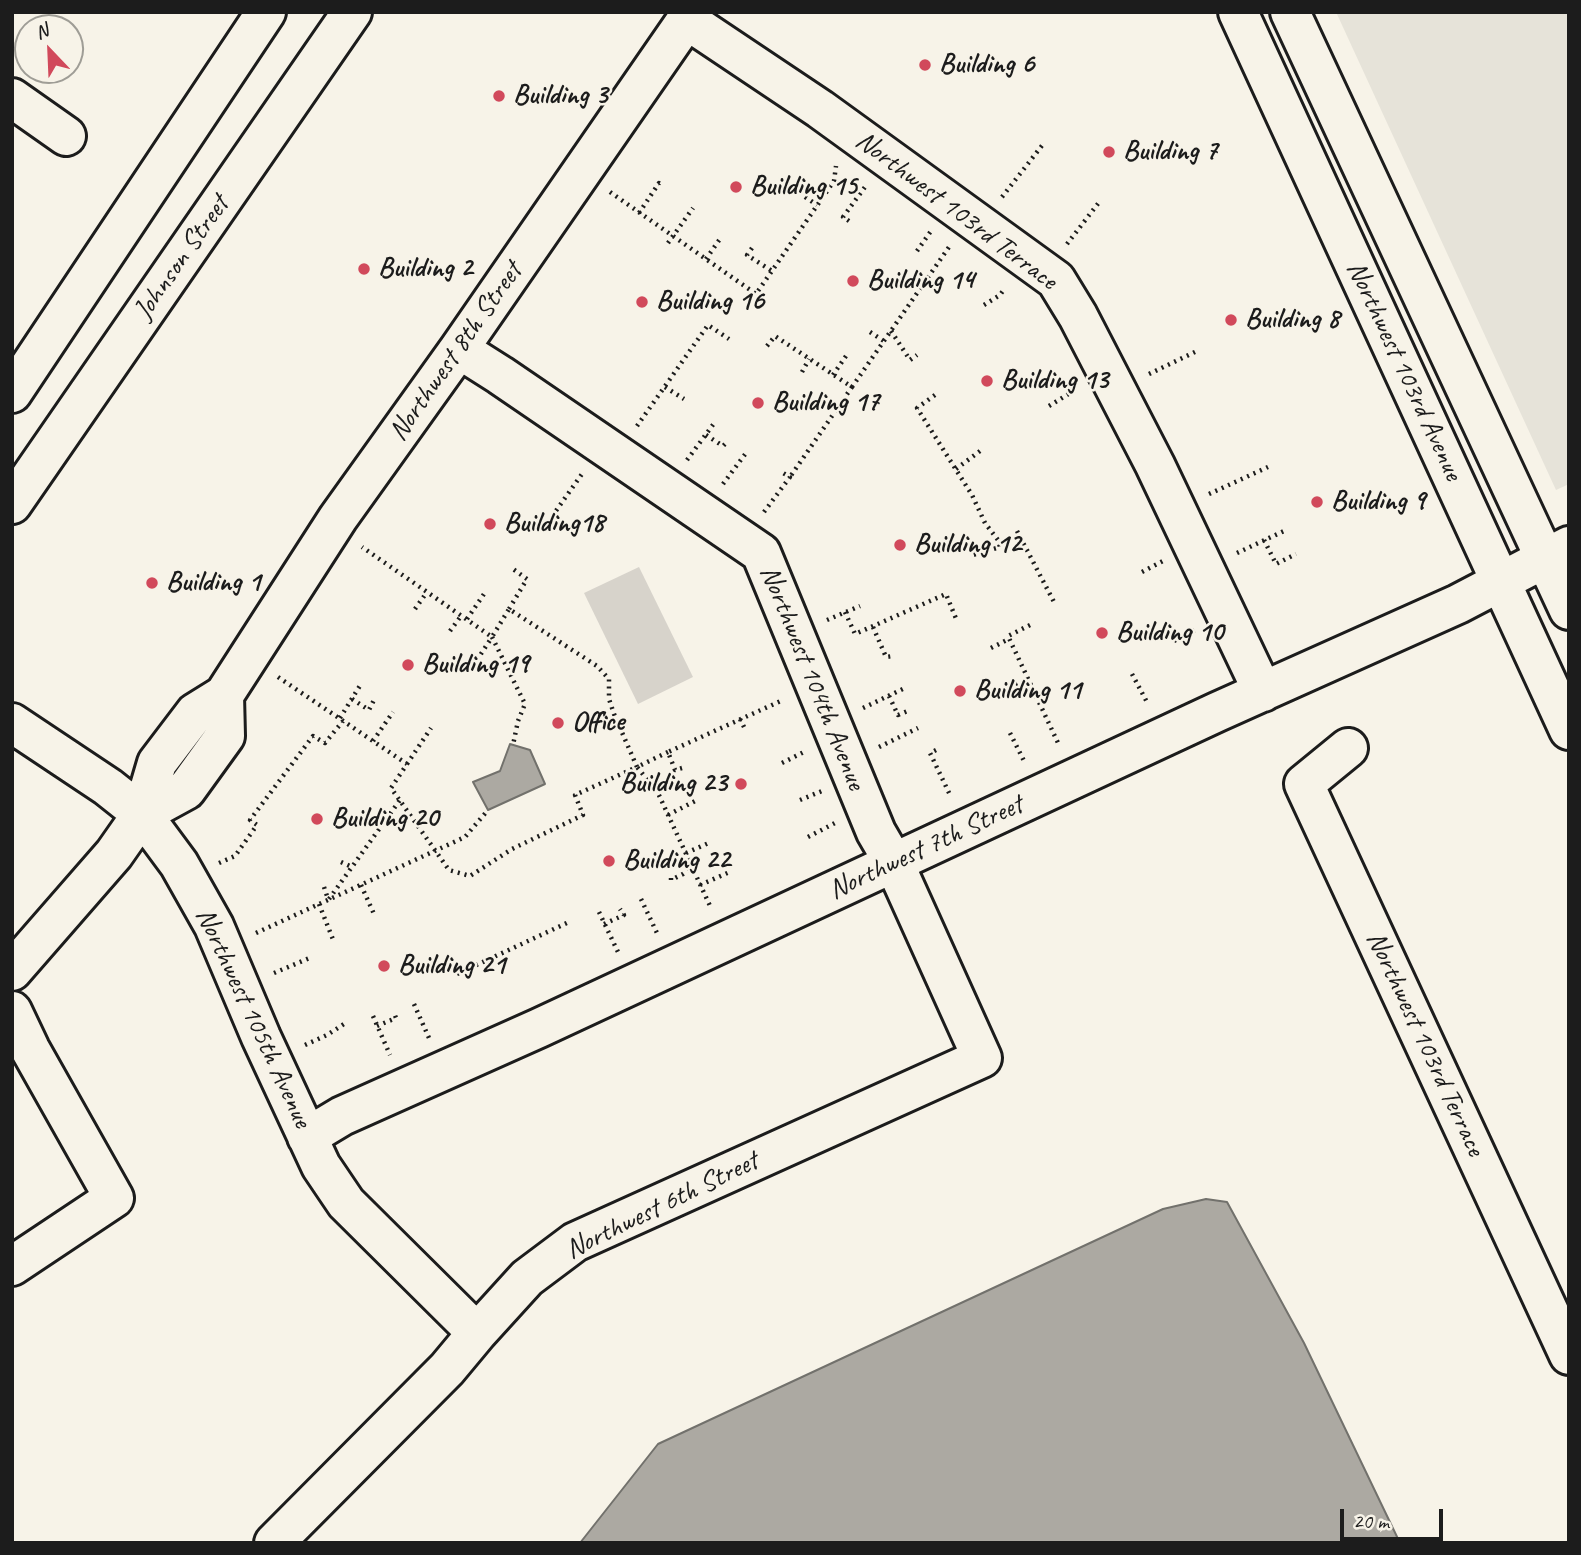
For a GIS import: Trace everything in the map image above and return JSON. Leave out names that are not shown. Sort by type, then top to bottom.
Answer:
[{"type":"street","points":[[12,393],[266,12]]},
{"type":"street","name":"Johnson Street","points":[[12,504],[352,12]]},
{"type":"street","name":"Northwest 103rd Avenue","points":[[1238,12],[1569,730]]},
{"type":"street","name":"Northwest 103rd Avenue","points":[[1290,12],[1556,551],[1569,610]]},
{"type":"street","name":"Northwest 103rd Terrace","points":[[690,16],[1056,280],[1117,390],[1263,692]]},
{"type":"street","name":"Northwest 8th Street","points":[[12,971],[114,854],[142,814],[157,763],[195,713],[224,695],[332,527],[690,16]]},
{"type":"street","points":[[12,98],[66,136]]},
{"type":"street","name":"Northwest 104th Avenue","points":[[458,349],[761,553],[876,832],[894,863],[982,1058]]},
{"type":"street","name":"Northwest 7th Street","points":[[307,1137],[342,1116],[1458,604],[1556,551]]},
{"type":"street","name":"Northwest 105th Avenue","points":[[12,723],[108,787],[142,814],[179,864],[214,926],[321,1166],[346,1203],[477,1333]]},
{"type":"street","name":"Northwest 103rd Terrace","points":[[1348,748],[1304,784],[1569,1355]]},
{"type":"street","points":[[12,1011],[30,1049],[114,1198],[12,1266]]},
{"type":"street","name":"Northwest 6th Street","points":[[274,1543],[447,1369],[527,1278],[575,1242],[982,1058]]},
{"type":"path","points":[[743,541],[909,304],[975,221],[1044,142]]},
{"type":"path","points":[[582,170],[639,214],[756,294],[834,181],[836,163],[872,146]]},
{"type":"path","points":[[849,221],[843,217],[872,146]]},
{"type":"path","points":[[639,214],[659,183],[664,186]]},
{"type":"path","points":[[805,197],[817,205]]},
{"type":"path","points":[[1044,271],[1100,201]]},
{"type":"path","points":[[668,243],[693,208]]},
{"type":"path","points":[[706,259],[722,236]]},
{"type":"path","points":[[752,248],[747,255],[772,271]]},
{"type":"path","points":[[902,299],[909,304]]},
{"type":"path","points":[[889,318],[896,323]]},
{"type":"path","points":[[548,522],[664,387],[708,324],[729,339]]},
{"type":"path","points":[[891,331],[910,360],[917,355]]},
{"type":"path","points":[[870,332],[884,341]]},
{"type":"path","points":[[767,346],[775,336],[852,387]]},
{"type":"path","points":[[1117,390],[1197,351]]},
{"type":"path","points":[[833,375],[848,353]]},
{"type":"path","points":[[802,372],[809,359]]},
{"type":"path","points":[[664,387],[684,399]]},
{"type":"path","points":[[935,396],[916,408],[972,495],[1000,547],[973,555]]},
{"type":"path","points":[[666,489],[715,422]]},
{"type":"path","points":[[706,435],[723,446],[728,440]]},
{"type":"path","points":[[956,469],[980,451]]},
{"type":"path","points":[[1177,510],[1268,467]]},
{"type":"path","points":[[783,473],[790,477]]},
{"type":"path","points":[[332,527],[492,637],[525,704],[513,745]]},
{"type":"path","points":[[1017,531],[1054,602]]},
{"type":"path","points":[[1205,569],[1284,531]]},
{"type":"path","points":[[1264,541],[1276,564],[1296,554]]},
{"type":"path","points":[[477,660],[527,579],[513,569]]},
{"type":"path","points":[[467,619],[486,591]]},
{"type":"path","points":[[415,609],[427,592]]},
{"type":"path","points":[[845,612],[855,634],[946,594],[957,621]]},
{"type":"path","points":[[509,609],[579,653],[609,679],[609,699],[637,767],[658,793],[726,941]]},
{"type":"path","points":[[450,631],[461,616]]},
{"type":"path","points":[[990,648],[1030,625]]},
{"type":"path","points":[[873,627],[886,657],[893,656]]},
{"type":"path","points":[[1009,639],[1075,778]]},
{"type":"path","points":[[247,658],[407,764]]},
{"type":"path","points":[[1009,688],[1028,679]]},
{"type":"path","points":[[186,878],[235,856],[257,825],[250,820],[313,736],[325,743],[361,684]]},
{"type":"path","points":[[431,728],[391,788],[449,870],[470,876],[512,849],[583,815],[575,795],[815,685]]},
{"type":"path","points":[[831,724],[907,687]]},
{"type":"path","points":[[889,696],[898,715],[910,709]]},
{"type":"path","points":[[352,699],[369,710],[374,700]]},
{"type":"path","points":[[373,741],[393,712]]},
{"type":"path","points":[[740,719],[746,731]]},
{"type":"path","points":[[936,750],[930,753],[965,830]]},
{"type":"path","points":[[668,752],[675,771],[682,768]]},
{"type":"path","points":[[329,900],[376,828],[400,800]]},
{"type":"path","points":[[668,815],[697,800]]},
{"type":"path","points":[[224,948],[465,837],[488,810]]},
{"type":"path","points":[[686,853],[711,842]]},
{"type":"path","points":[[341,862],[352,867]]},
{"type":"path","points":[[671,878],[692,867]]},
{"type":"path","points":[[700,885],[732,871]]},
{"type":"path","points":[[361,885],[374,914]]},
{"type":"path","points":[[324,887],[329,900]]},
{"type":"path","points":[[319,904],[334,942]]},
{"type":"path","points":[[604,923],[624,915],[620,909]]},
{"type":"path","points":[[599,912],[633,984]]},
{"type":"path","points":[[457,974],[569,922]]},
{"type":"path","points":[[377,1026],[396,1018],[394,1013]]},
{"type":"path","points":[[272,1060],[327,1035],[344,1024]]},
{"type":"shaded area","points":[[1336,12],[1569,12],[1569,484],[1556,490]]},
{"type":"shaded area","points":[[639,567],[693,677],[638,704],[584,593]]},
{"type":"shaded area","points":[[510,744],[530,750],[545,784],[488,810],[473,782],[500,771]]},
{"type":"shaded area","points":[[1206,1199],[1227,1202],[1304,1343],[1400,1543],[580,1543],[658,1444],[1163,1209]]},
{"type":"place","name":"Building 6","points":[[925,65]]},
{"type":"place","name":"Building 3","points":[[499,96]]},
{"type":"place","name":"Building 7","points":[[1109,152]]},
{"type":"place","name":"Building 15","points":[[736,187]]},
{"type":"place","name":"Building 2","points":[[364,269]]},
{"type":"place","name":"Building 14","points":[[853,281]]},
{"type":"place","name":"Building 16","points":[[642,302]]},
{"type":"place","name":"Building 8","points":[[1231,320]]},
{"type":"place","name":"Building 13","points":[[987,381]]},
{"type":"place","name":"Building 17","points":[[758,403]]},
{"type":"place","name":"Building 9","points":[[1317,502]]},
{"type":"place","name":"Building18","points":[[490,524]]},
{"type":"place","name":"Building 12","points":[[900,545]]},
{"type":"place","name":"Building 1","points":[[152,583]]},
{"type":"place","name":"Building 10","points":[[1102,633]]},
{"type":"place","name":"Building 19","points":[[408,665]]},
{"type":"place","name":"Building 11","points":[[960,691]]},
{"type":"place","name":"Office","points":[[558,723]]},
{"type":"place","name":"Building 23","points":[[741,784]]},
{"type":"place","name":"Building 20","points":[[317,819]]},
{"type":"place","name":"Building 22","points":[[609,861]]},
{"type":"place","name":"Building 21","points":[[384,966]]}]
